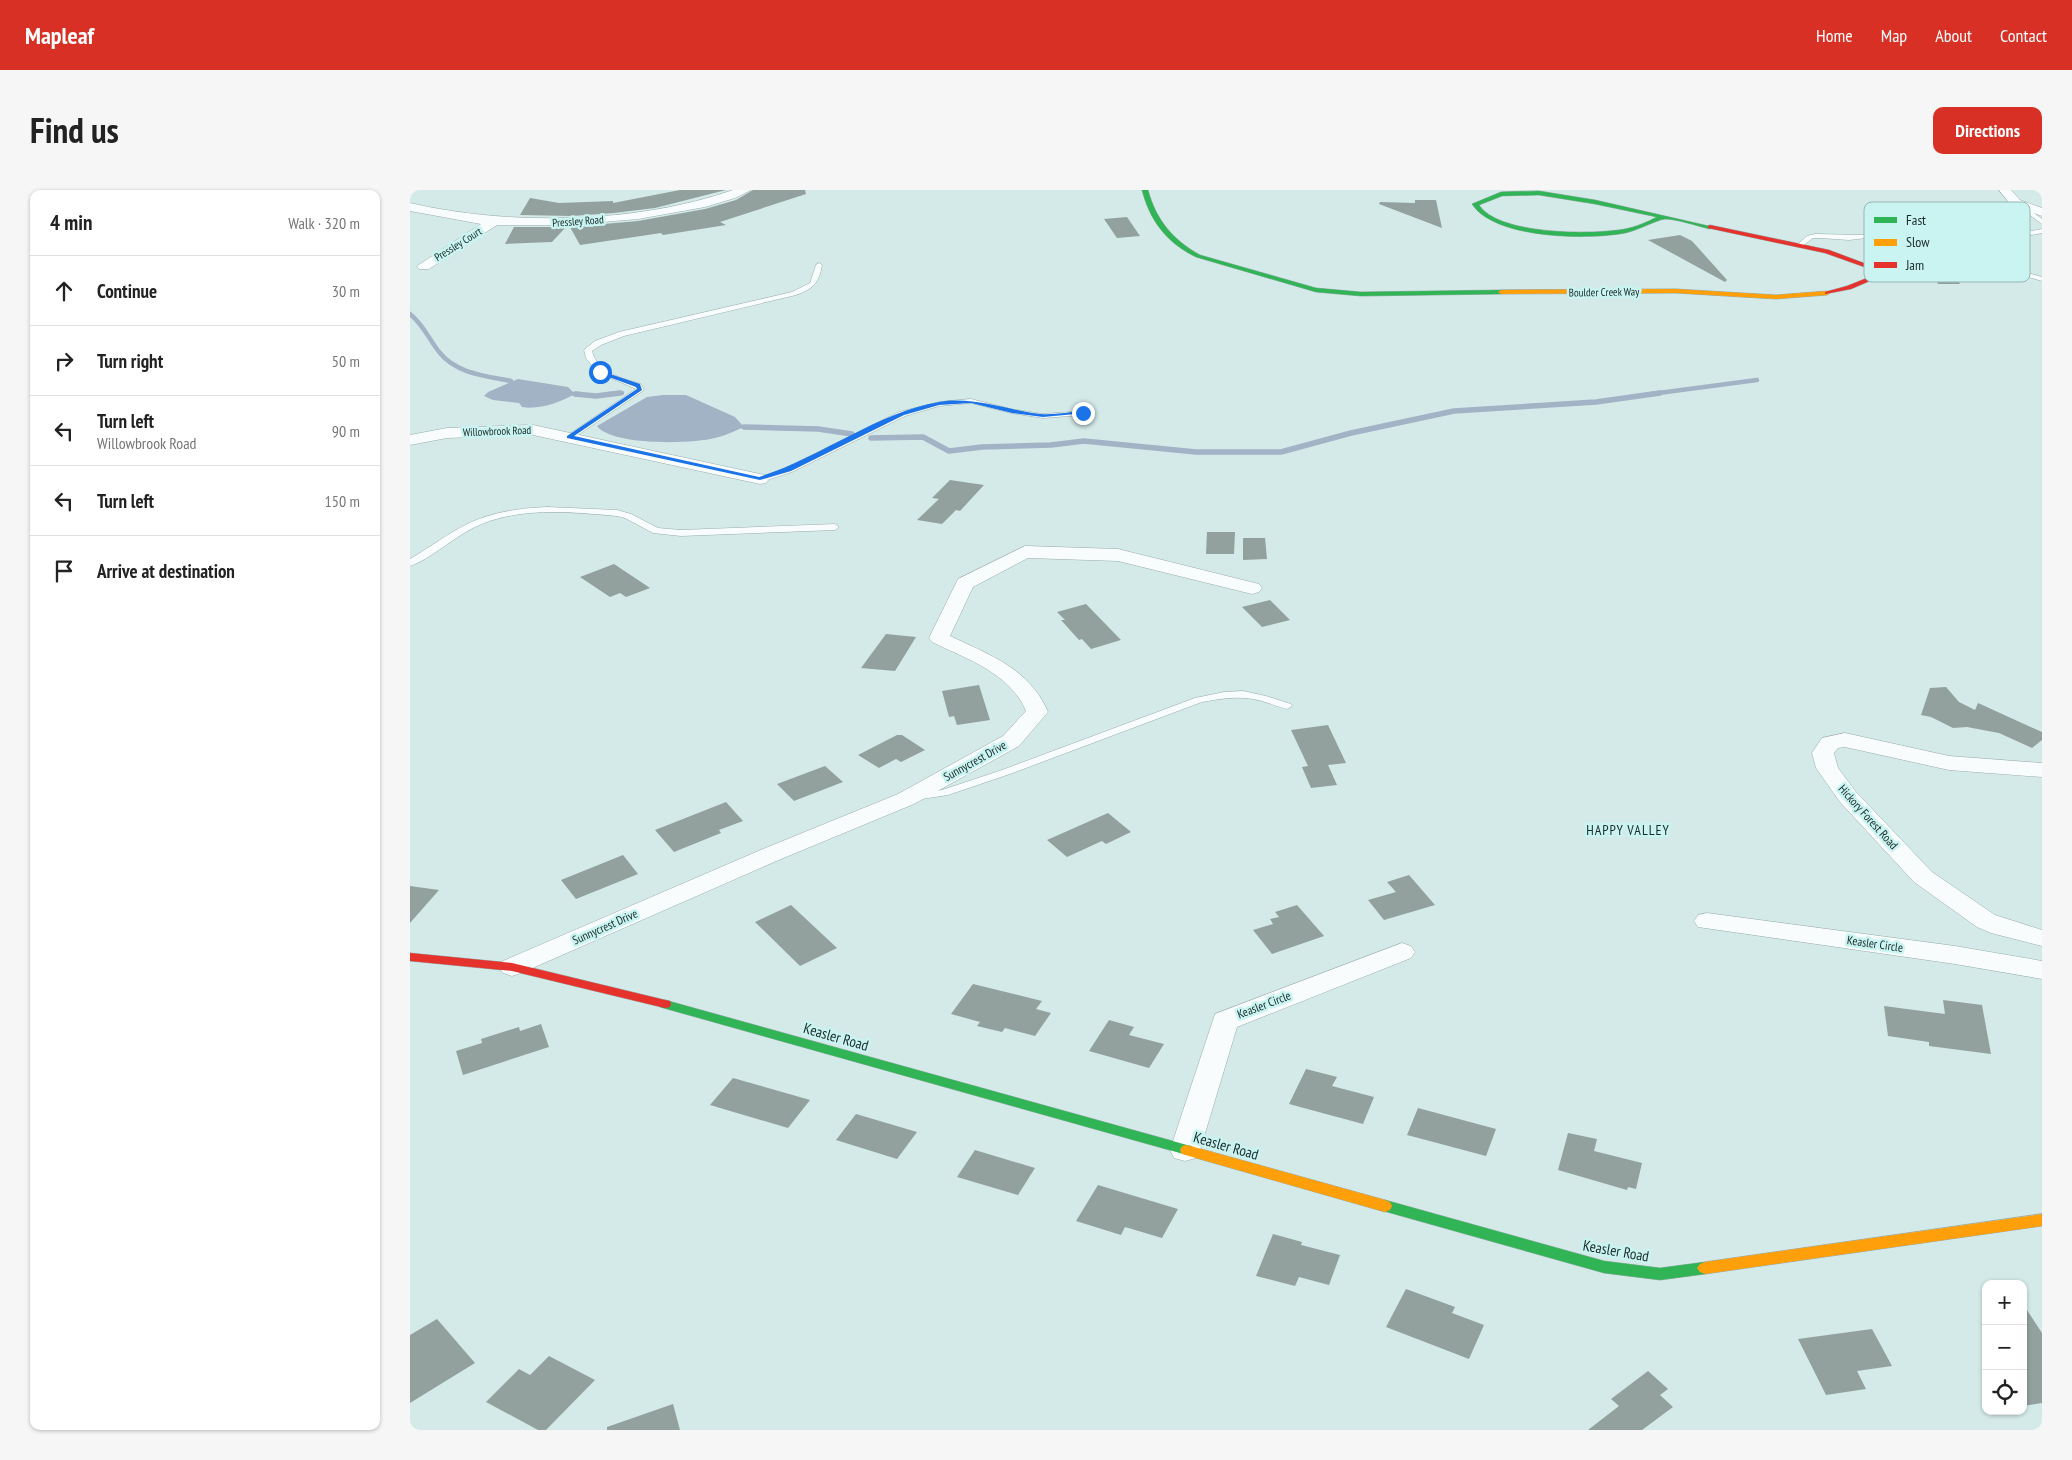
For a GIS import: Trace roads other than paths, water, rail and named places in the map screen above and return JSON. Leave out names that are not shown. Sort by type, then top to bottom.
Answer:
[{"type":"street","name":"Pressley Road","points":[[410,207],[436,214],[493,222],[558,223],[639,215],[690,207],[745,190]]},
{"type":"street","name":"Boulder Creek Way","points":[[1145,190],[1148,202],[1164,231],[1181,249],[1198,256],[1316,290],[1361,294],[1677,291],[1780,296],[1852,289],[1865,282]]},
{"type":"street","points":[[2005,190],[2010,200],[2014,202]]},
{"type":"street","name":"Boulder Creek Way","points":[[1662,217],[1626,232],[1570,235],[1486,219],[1476,211],[1475,204],[1483,198],[1505,193],[1528,192],[1558,195],[1853,257],[1864,263]]},
{"type":"street","name":"Pressley Court","points":[[424,266],[493,222]]},
{"type":"street","name":"Willowbrook Road","points":[[410,440],[447,433],[533,430],[760,479]]},
{"type":"street","name":"Sunnycrest Drive","points":[[512,968],[772,854],[906,799],[1011,741],[1036,712],[1034,700],[1010,674],[940,638],[964,583],[1025,552],[1118,555],[1252,588]]},
{"type":"street","name":"Hickory Forest Road","points":[[2042,770],[1949,763],[1845,740],[1830,743],[1823,753],[1827,768],[1848,797],[1923,877],[1986,920],[2000,927],[2042,938]]},
{"type":"street","name":"Keasler Circle","points":[[1707,921],[2042,970]]},
{"type":"street","name":"Keasler Circle","points":[[1185,1150],[1225,1021],[1402,952]]},
{"type":"street","name":"Keasler Road","points":[[410,957],[512,968],[668,1005],[1604,1267],[1660,1274],[2042,1220]]},
{"type":"lane","points":[[2030,213],[2042,222]]},
{"type":"lane","points":[[2030,234],[2042,231]]},
{"type":"lane","points":[[1799,246],[1811,237],[1864,236]]},
{"type":"lane","points":[[570,437],[640,390],[638,386],[600,372],[589,360],[588,350],[598,343],[665,323],[794,294],[810,288],[816,280],[819,264]]},
{"type":"lane","points":[[760,479],[798,466],[902,414],[939,404],[971,401],[1043,416],[1083,413]]},
{"type":"lane","points":[[410,563],[479,522],[525,512],[617,513],[656,531],[681,533],[835,527]]},
{"type":"lane","points":[[906,799],[944,794],[1199,700],[1230,693],[1241,693],[1287,706]]},
{"type":"water","points":[[518,379],[568,387],[575,394],[550,405],[529,408],[522,407],[519,403],[493,400],[484,396],[488,392]]},
{"type":"water","points":[[686,395],[735,417],[744,427],[726,435],[704,440],[653,442],[605,433],[597,426],[647,397]]},
{"type":"waterway","points":[[410,314],[419,323],[440,353],[455,366],[473,373],[511,381]]},
{"type":"waterway","points":[[1651,394],[1757,380]]},
{"type":"waterway","points":[[580,394],[575,394],[596,396],[617,393]]},
{"type":"waterway","points":[[609,394],[617,393]]},
{"type":"waterway","points":[[617,393],[622,393]]},
{"type":"waterway","points":[[871,438],[923,437],[949,451],[982,447],[1051,445],[1084,441],[1196,452],[1281,452],[1351,433],[1454,411],[1596,402],[1660,393]]},
{"type":"waterway","points":[[744,427],[818,429],[852,434]]},
{"type":"district","name":"HAPPY VALLEY","points":[[1628,830]]}]
